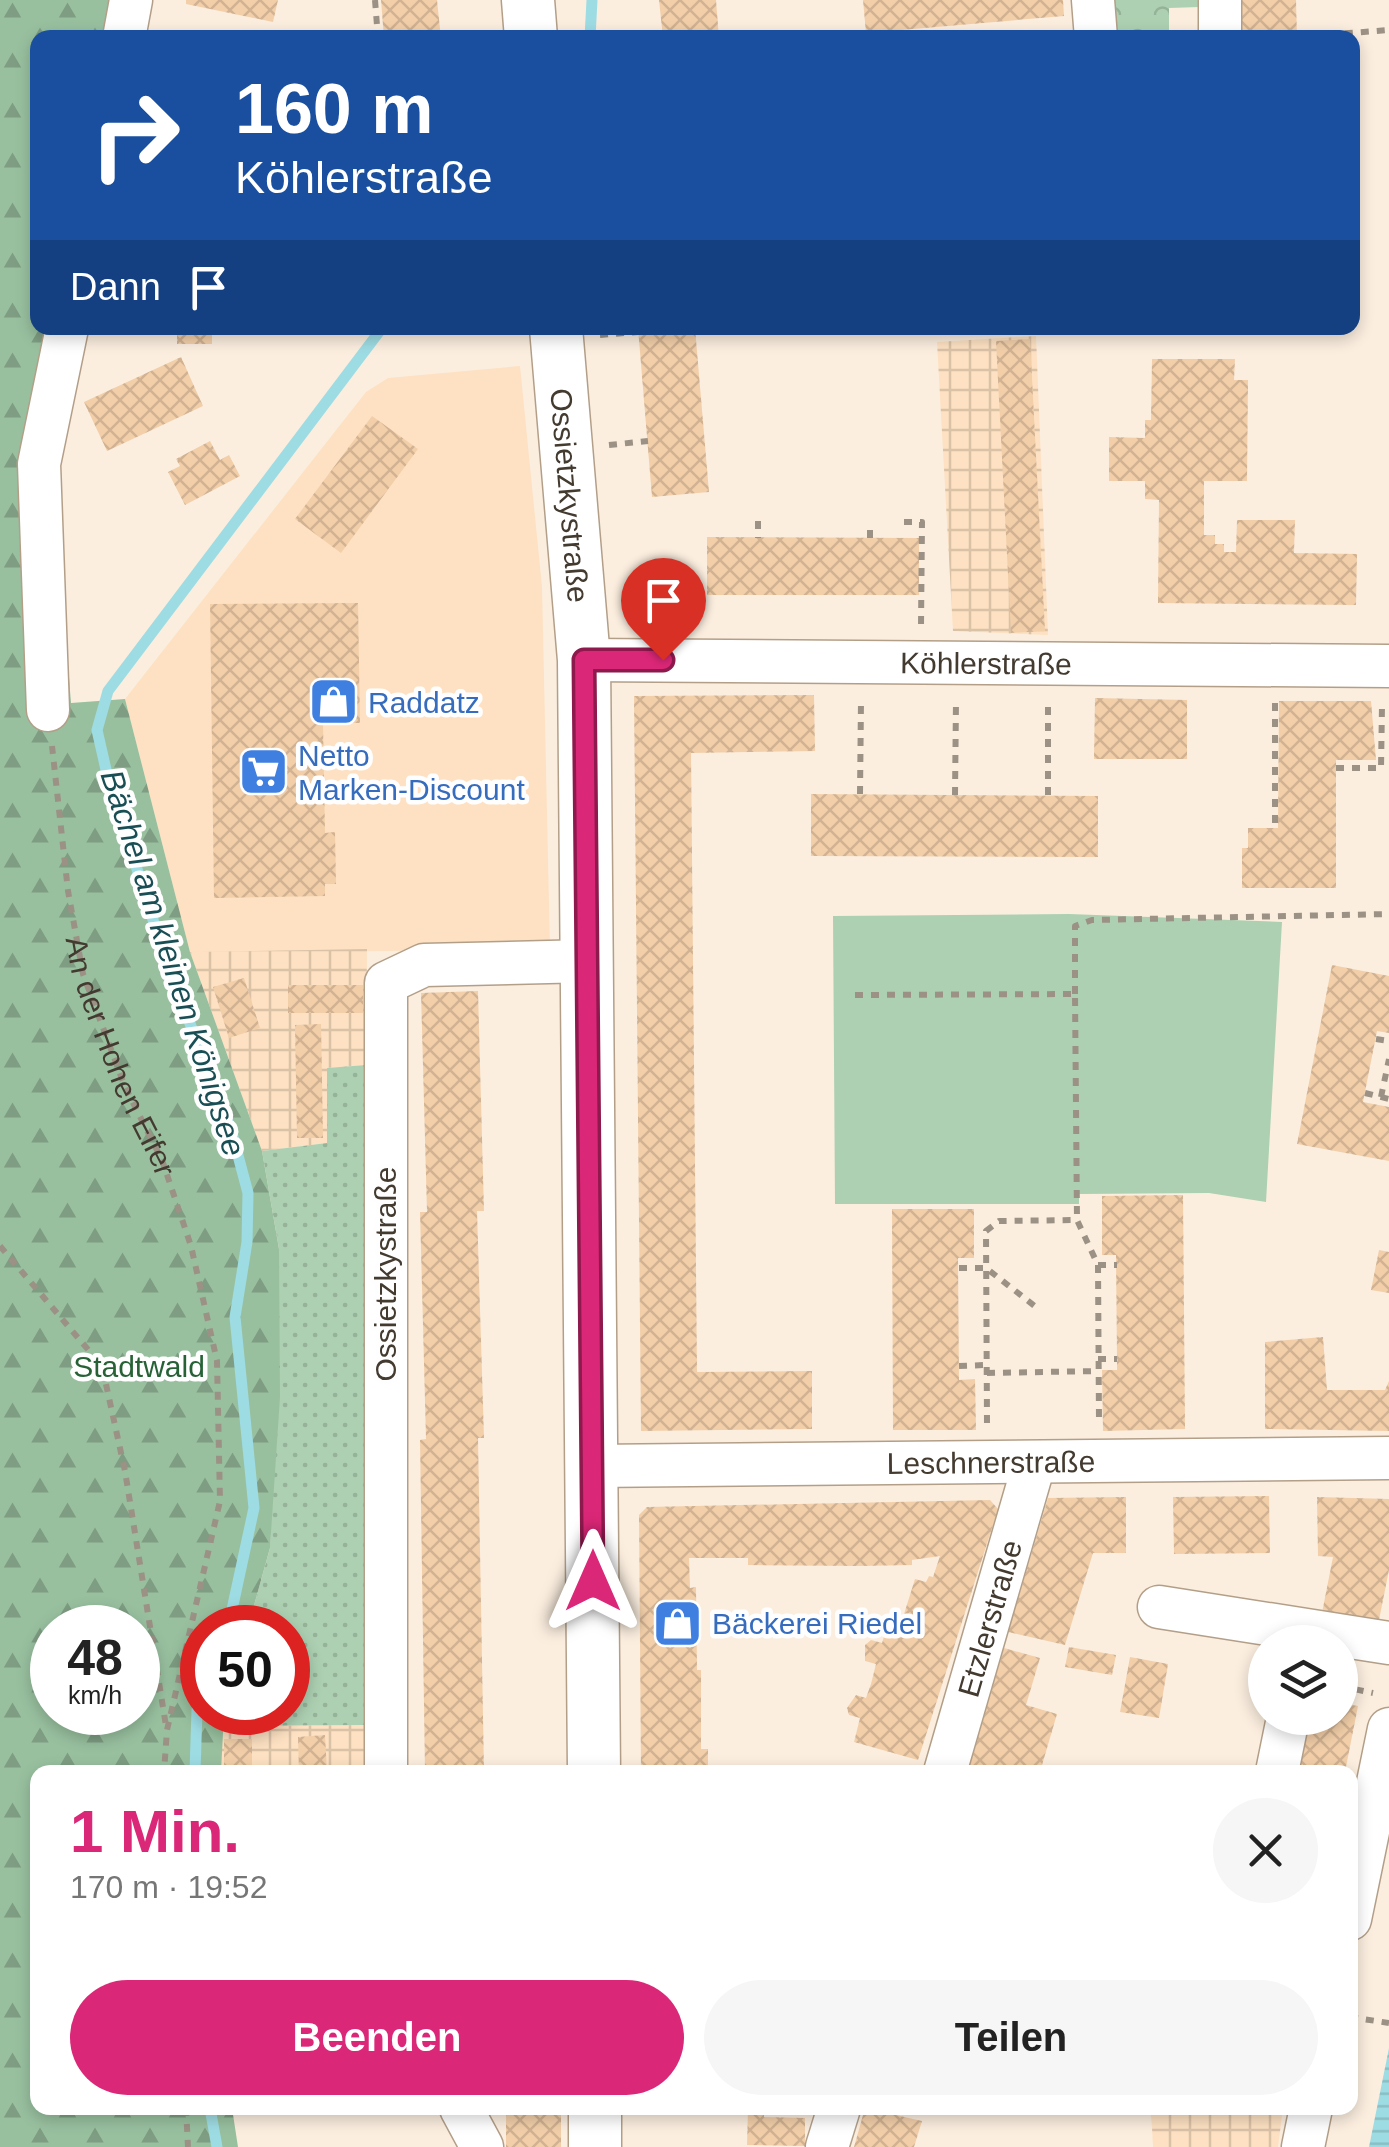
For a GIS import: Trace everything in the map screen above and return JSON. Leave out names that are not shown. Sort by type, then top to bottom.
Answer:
[{"type":"main road","points":[[528,0],[530,30]]},
{"type":"main road","name":"Ossietzkystraße","points":[[557,335],[584,660],[594,1765]]},
{"type":"main road","points":[[595,2115],[595,2147]]},
{"type":"street","points":[[125,30],[131,0]]},
{"type":"street","points":[[1093,0],[1095,30]]},
{"type":"street","points":[[1220,0],[1220,30]]},
{"type":"street","points":[[48,710],[39,464],[66,335]]},
{"type":"street","name":"Köhlerstraße","points":[[584,660],[1386,666]]},
{"type":"street","name":"Ossietzkystraße","points":[[386,1765],[386,983],[424,965],[589,961]]},
{"type":"street","name":"Leschnerstraße","points":[[592,1466],[1389,1458]]},
{"type":"street","name":"Etzlerstraße","points":[[946,1765],[1034,1464]]},
{"type":"street","points":[[1159,1607],[1389,1643]]},
{"type":"street","points":[[1358,1879],[1389,1729]]},
{"type":"street","points":[[1278,1765],[1285,1735]]},
{"type":"street","points":[[466,2115],[482,2147]]},
{"type":"street","points":[[827,2147],[837,2115]]},
{"type":"street","points":[[1303,2147],[1310,2115]]},
{"type":"path","points":[[375,0],[377,30]]},
{"type":"path","points":[[1360,32],[1389,30]]},
{"type":"path","points":[[758,520],[758,538]]},
{"type":"path","points":[[870,522],[870,538]]},
{"type":"path","points":[[904,522],[922,522],[955,795]]},
{"type":"path","points":[[860,794],[861,662]]},
{"type":"path","points":[[1048,663],[1048,795]]},
{"type":"path","points":[[1276,664],[1278,823]]},
{"type":"path","points":[[1336,768],[1382,768],[1386,666]]},
{"type":"path","name":"An der Hohen Eifer","points":[[48,710],[68,892],[84,974],[126,1087],[162,1160],[192,1246],[218,1361],[220,1501],[166,1730],[164,1765]]},
{"type":"path","points":[[1099,1463],[1098,1265],[1076,1220],[1074,926],[1092,920],[1389,914]]},
{"type":"path","points":[[855,995],[1075,994]]},
{"type":"path","points":[[1376,1039],[1389,1041]]},
{"type":"path","points":[[1364,1094],[1385,1098],[1389,1059]]},
{"type":"path","points":[[987,1464],[986,1230],[999,1221],[1076,1220]]},
{"type":"path","points":[[0,1246],[102,1366],[125,1471],[166,1730]]},
{"type":"path","points":[[1098,1265],[1117,1265]]},
{"type":"path","points":[[958,1268],[986,1268],[1036,1307]]},
{"type":"path","points":[[1098,1359],[1117,1359]]},
{"type":"path","points":[[959,1366],[1098,1371]]},
{"type":"path","points":[[1358,1690],[1389,1696]]},
{"type":"path","points":[[1358,2018],[1389,2023]]},
{"type":"path","points":[[186,2115],[188,2147]]},
{"type":"shaded area","points":[[1036,336],[1048,635],[953,631],[937,342]]},
{"type":"shaded area","points":[[520,366],[542,587],[550,950],[190,952],[125,699],[366,392],[388,378]]},
{"type":"shaded area","points":[[367,949],[366,1065],[327,1068],[327,1143],[262,1151],[190,952]]},
{"type":"shaded area","points":[[310,1725],[368,1725],[369,1765],[221,1765],[220,1735],[310,1735]]},
{"type":"shaded area","points":[[1151,2115],[1282,2115],[1278,2147],[1153,2147]]},
{"type":"green space","name":"Stadtwald","points":[[0,0],[123,0],[117,30],[30,30],[30,335],[60,335],[51,450],[71,703],[125,699],[190,952],[262,1151],[279,1249],[280,1397],[270,1548],[254,1605],[180,1605],[180,1735],[223,1735],[221,1765],[30,1765],[30,2115],[233,2115],[238,2147],[0,2147]]},
{"type":"green space","points":[[1101,0],[1199,0],[1200,7],[1169,8],[1169,30],[1103,30]]},
{"type":"green space","points":[[1069,914],[1282,922],[1266,1202],[1209,1193],[1079,1194],[1079,1204],[835,1204],[833,916]]},
{"type":"green space","points":[[366,1065],[368,1725],[310,1725],[310,1605],[254,1605],[270,1548],[279,1249],[262,1151],[327,1143],[327,1068]]},
{"type":"water","points":[[1389,2048],[1389,2147],[1369,2147]]},
{"type":"building","points":[[186,0],[278,0],[273,22],[186,4]]},
{"type":"building","points":[[381,0],[437,0],[440,30],[383,30]]},
{"type":"building","points":[[659,0],[716,0],[718,30],[662,30]]},
{"type":"building","points":[[863,0],[1063,0],[1064,16],[866,30]]},
{"type":"building","points":[[1239,0],[1296,0],[1297,30],[1240,30]]},
{"type":"building","points":[[177,335],[212,335],[212,344],[177,344]]},
{"type":"building","points":[[639,335],[696,335],[709,492],[652,497]]},
{"type":"building","points":[[1030,339],[1045,631],[1011,633],[996,341]]},
{"type":"building","points":[[181,357],[203,406],[107,451],[84,402]]},
{"type":"building","points":[[1152,359],[1235,359],[1234,380],[1248,380],[1247,481],[1204,481],[1204,535],[1215,535],[1215,544],[1224,544],[1224,552],[1236,552],[1237,520],[1295,520],[1294,553],[1357,554],[1356,605],[1158,603],[1159,500],[1145,499],[1145,481],[1109,481],[1109,437],[1145,438],[1145,420],[1151,420]]},
{"type":"building","points":[[372,416],[418,449],[341,553],[295,519]]},
{"type":"building","points":[[210,441],[220,460],[229,455],[240,476],[185,505],[168,472],[180,466],[176,459]]},
{"type":"building","points":[[707,537],[919,538],[919,595],[707,595]]},
{"type":"building","points":[[358,603],[360,723],[323,723],[325,833],[335,832],[336,884],[325,884],[325,896],[214,898],[210,604]]},
{"type":"building","points":[[814,695],[815,751],[691,753],[697,1372],[812,1371],[812,1429],[641,1431],[634,696]]},
{"type":"building","points":[[1095,698],[1187,700],[1187,759],[1094,759]]},
{"type":"building","points":[[1279,701],[1371,701],[1376,760],[1336,760],[1336,888],[1242,888],[1242,848],[1248,848],[1248,828],[1278,828]]},
{"type":"building","points":[[811,794],[1098,796],[1098,857],[811,856]]},
{"type":"building","points":[[1332,965],[1389,976],[1389,1033],[1377,1031],[1363,1102],[1389,1107],[1389,1161],[1297,1144]]},
{"type":"building","points":[[244,978],[260,1028],[229,1038],[213,987]]},
{"type":"building","points":[[288,985],[363,985],[363,1013],[288,1013]]},
{"type":"building","points":[[478,991],[484,1211],[477,1211],[484,1438],[478,1438],[484,1765],[425,1765],[420,1440],[426,1439],[420,1212],[427,1212],[421,993]]},
{"type":"building","points":[[321,1024],[323,1138],[297,1138],[295,1025]]},
{"type":"building","points":[[1183,1195],[1185,1429],[1103,1431],[1102,1370],[1117,1370],[1117,1359],[1116,1255],[1102,1255],[1102,1196]]},
{"type":"building","points":[[892,1209],[974,1209],[974,1258],[958,1258],[959,1380],[975,1379],[976,1430],[893,1430]]},
{"type":"building","points":[[1379,1250],[1389,1252],[1389,1293],[1371,1290]]},
{"type":"building","points":[[1323,1337],[1327,1390],[1385,1390],[1389,1381],[1389,1431],[1265,1429],[1265,1342]]},
{"type":"building","points":[[1269,1496],[1270,1553],[1174,1554],[1173,1497]]},
{"type":"building","points":[[1126,1497],[1126,1553],[1093,1553],[1065,1645],[1008,1632],[1048,1498]]},
{"type":"building","points":[[1317,1497],[1389,1499],[1389,1570],[1377,1630],[1321,1618],[1333,1557],[1318,1556]]},
{"type":"building","points":[[990,1500],[998,1509],[918,1760],[854,1742],[860,1718],[849,1715],[847,1708],[856,1695],[866,1698],[871,1684],[876,1664],[865,1661],[865,1645],[871,1640],[882,1643],[888,1625],[899,1630],[915,1579],[926,1582],[929,1576],[933,1577],[940,1556],[912,1560],[912,1565],[860,1566],[748,1565],[748,1558],[689,1558],[690,1588],[696,1587],[701,1749],[708,1749],[708,1765],[641,1765],[639,1515],[647,1507]]},
{"type":"building","points":[[1069,1647],[1116,1655],[1112,1675],[1065,1667]]},
{"type":"building","points":[[1004,1648],[1040,1658],[1026,1705],[1057,1714],[1042,1765],[970,1765]]},
{"type":"building","points":[[1130,1657],[1168,1664],[1159,1718],[1120,1712]]},
{"type":"building","points":[[325,1735],[327,1765],[299,1765],[298,1737]]},
{"type":"building","points":[[1293,1735],[1352,1735],[1346,1765],[1286,1765]]},
{"type":"building","points":[[224,1739],[252,1739],[252,1765],[224,1765]]},
{"type":"building","points":[[506,2115],[561,2115],[561,2147],[506,2147]]},
{"type":"building","points":[[748,2115],[805,2118],[805,2146],[747,2145]]},
{"type":"building","points":[[863,2115],[896,2115],[922,2121],[914,2147],[854,2147]]},
{"type":"waterway","name":"Bächel am kleinen Königsee","points":[[590,30],[592,0]]},
{"type":"waterway","name":"Bächel am kleinen Königsee","points":[[233,1605],[254,1508],[235,1317],[247,1242],[248,1193],[232,1133],[166,961],[107,774],[97,730],[108,691],[377,335]]},
{"type":"waterway","name":"Bächel am kleinen Königsee","points":[[195,1765],[196,1735]]},
{"type":"waterway","name":"Bächel am kleinen Königsee","points":[[211,2115],[217,2147]]},
{"type":"place","name":"Raddatz","points":[[333,702]]},
{"type":"place","name":"Netto Marken-Discount","points":[[263,772]]},
{"type":"place","name":"Bäckerei Riedel","points":[[677,1623]]},
{"type":"route","points":[[593,1581],[584,660],[663,660]]}]
